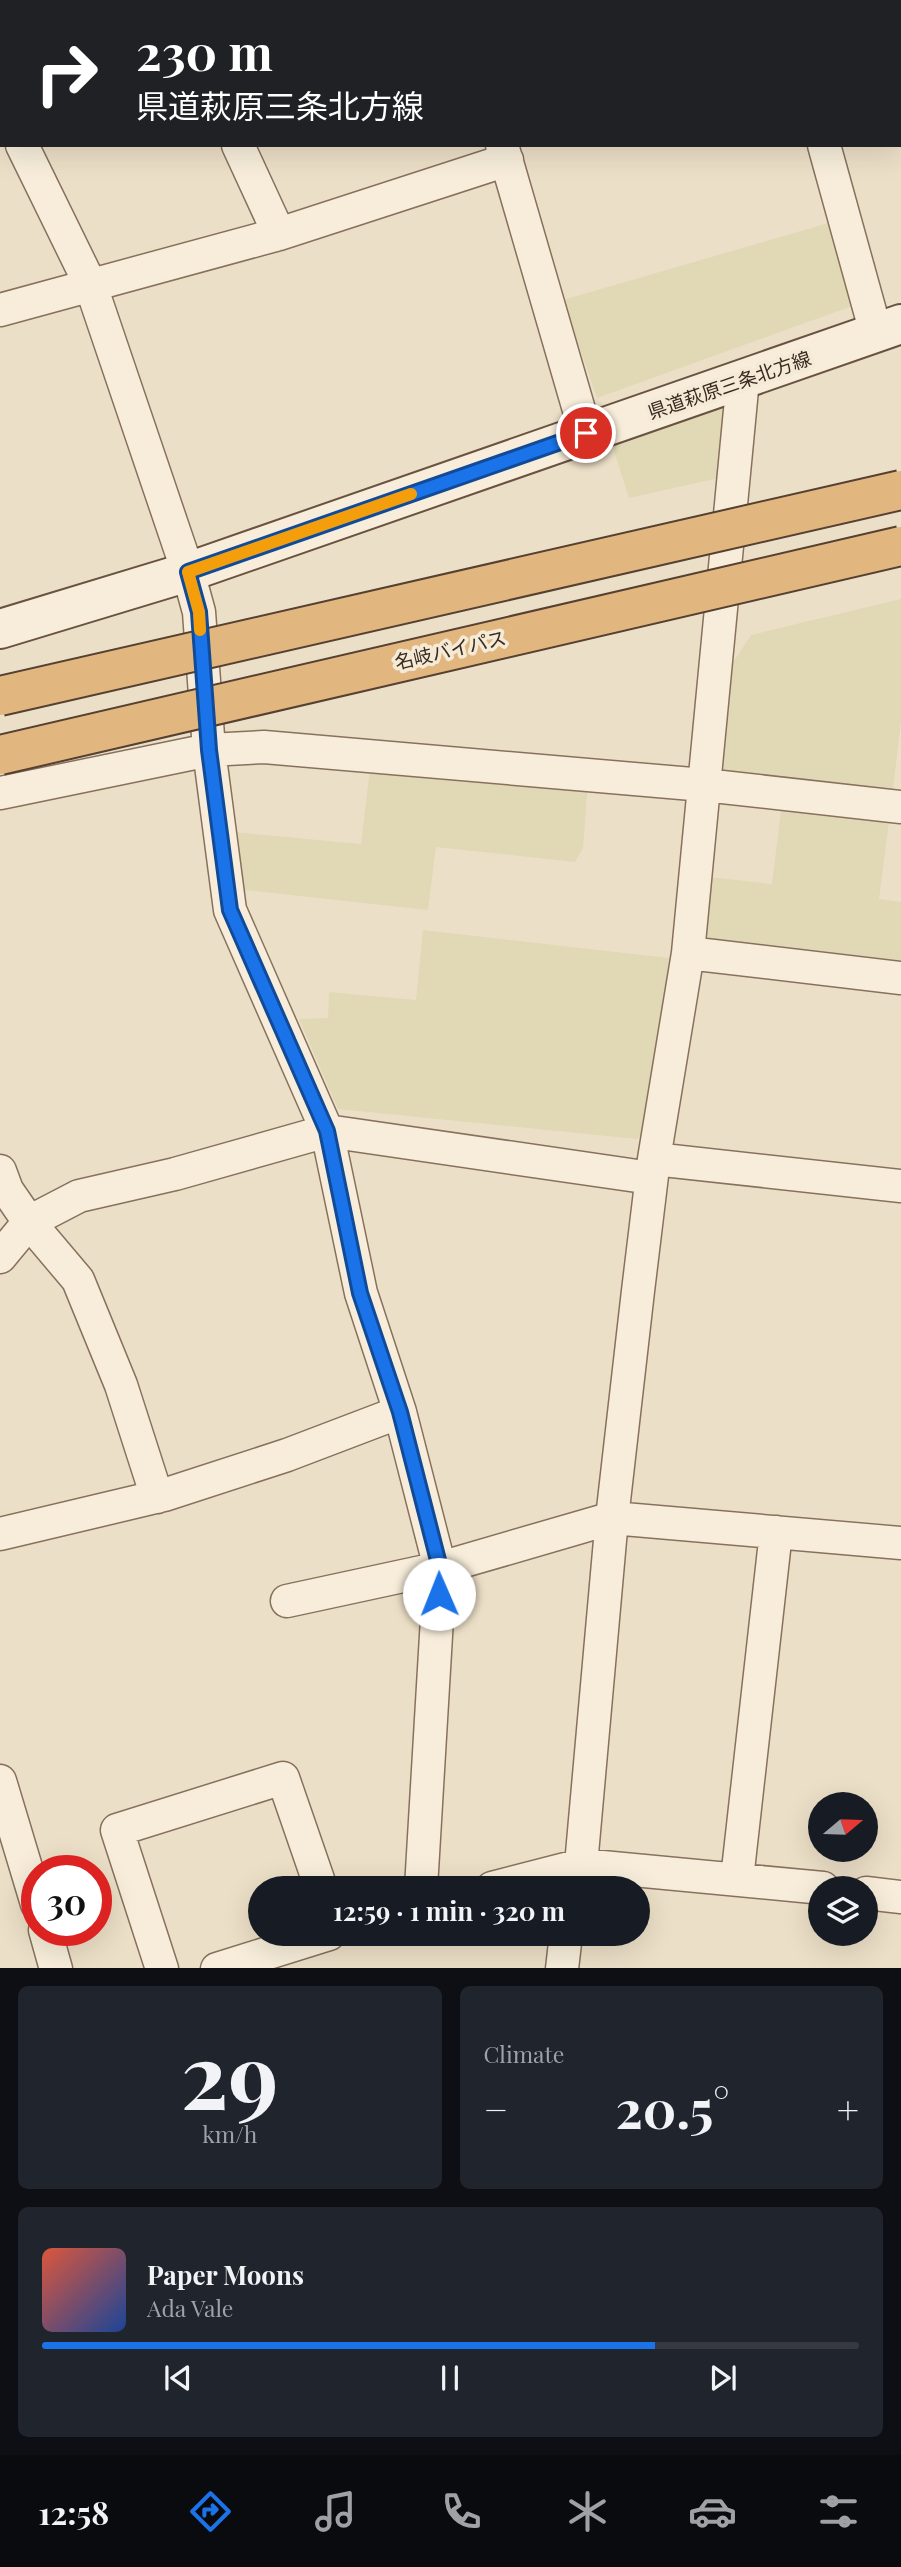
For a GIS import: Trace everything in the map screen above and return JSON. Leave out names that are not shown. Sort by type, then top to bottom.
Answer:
[{"type":"highway","points":[[0,696],[901,490]]},
{"type":"highway","name":"名岐バイパス","points":[[0,755],[124,724],[901,546]]},
{"type":"main road","name":"県道萩原三条北方線","points":[[0,629],[188,572],[889,329]]},
{"type":"street","points":[[23,147],[91,286],[188,572],[199,612],[209,750],[230,910],[327,1131],[360,1293],[400,1412],[440,1568],[422,1876]]},
{"type":"street","points":[[239,147],[279,234]]},
{"type":"street","points":[[825,147],[889,329]]},
{"type":"street","points":[[0,310],[279,234],[508,150],[586,433]]},
{"type":"street","points":[[578,1876],[612,1518],[652,1169],[688,953],[743,379]]},
{"type":"street","points":[[0,793],[209,750],[264,747],[704,785],[901,807]]},
{"type":"street","points":[[688,953],[901,978]]},
{"type":"street","points":[[0,1257],[29,1222],[79,1196],[175,1174],[327,1131],[652,1169],[901,1186]]},
{"type":"street","points":[[0,1171],[7,1190],[29,1222],[78,1280],[121,1385],[156,1497]]},
{"type":"street","points":[[0,1534],[156,1497],[288,1455],[400,1412]]},
{"type":"street","points":[[287,1601],[440,1568],[612,1518],[901,1543]]},
{"type":"street","points":[[737,1879],[776,1532]]},
{"type":"street","points":[[162,1968],[117,1830],[283,1778],[317,1876]]},
{"type":"street","points":[[0,1781],[22,1855]]},
{"type":"street","points":[[650,1878],[737,1879],[808,1887]]},
{"type":"street","points":[[878,1894],[901,1897]]},
{"type":"street","points":[[50,1946],[56,1968]]},
{"type":"street","points":[[220,1968],[291,1946]]},
{"type":"street","points":[[562,1968],[565,1946]]},
{"type":"shaded area","points":[[832,222],[858,304],[597,398],[563,300]]},
{"type":"shaded area","points":[[731,401],[728,476],[629,498],[610,438]]},
{"type":"shaded area","points":[[901,599],[901,722],[892,798],[718,770],[732,664],[751,635]]},
{"type":"shaded area","points":[[371,761],[588,782],[583,848],[575,862],[436,847],[428,910],[244,890],[233,832],[361,844]]},
{"type":"shaded area","points":[[781,810],[889,822],[879,899],[901,902],[901,969],[709,946],[702,934],[709,877],[772,884]]},
{"type":"shaded area","points":[[423,930],[669,958],[652,1125],[637,1139],[338,1109],[299,1019],[328,1018],[329,992],[416,1000]]},
{"type":"slow traffic","points":[[200,630],[199,612],[188,572],[411,494]]},
{"type":"route","points":[[439,1594],[440,1568],[400,1412],[360,1293],[327,1131],[230,910],[209,750],[199,612],[188,572],[586,433]]}]
